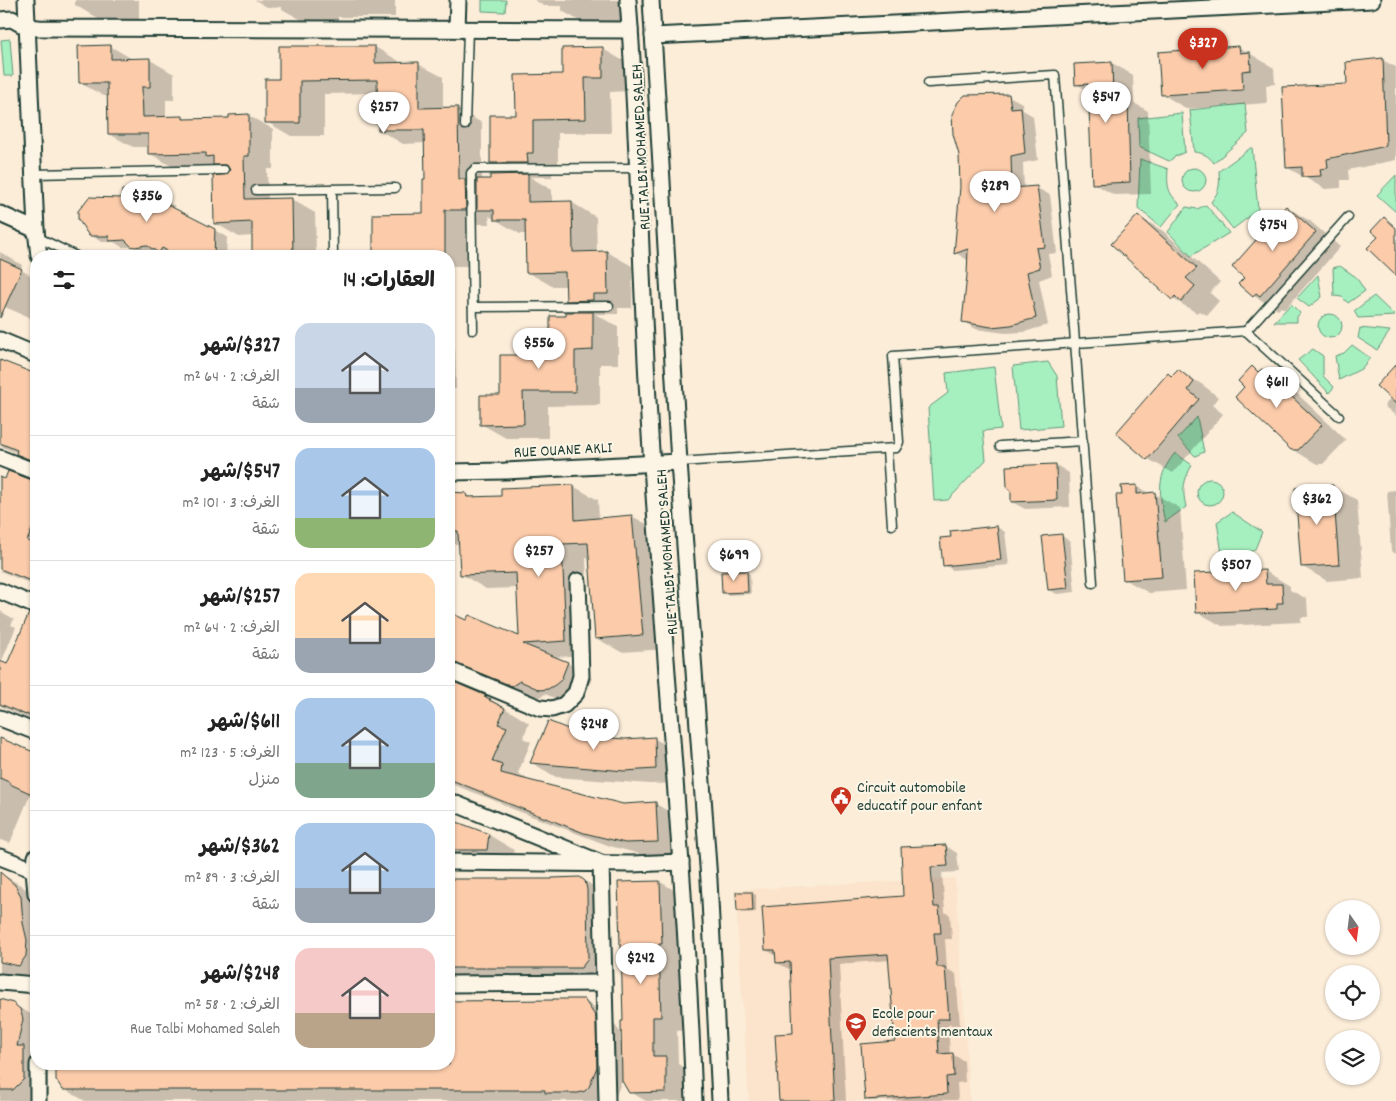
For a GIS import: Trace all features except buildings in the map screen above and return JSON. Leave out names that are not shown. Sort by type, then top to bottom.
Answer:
[{"type":"street","points":[[26,0],[37,250]]},
{"type":"street","points":[[458,0],[463,29]]},
{"type":"street","name":"RUE TALBI MOHAMED SALEH","points":[[628,0],[652,463],[681,862],[691,1017],[694,1101]]},
{"type":"street","name":"RUE TALBI MOHAMED SALEH","points":[[651,0],[679,462],[701,766],[720,1101]]},
{"type":"street","points":[[653,36],[1372,0]]},
{"type":"street","points":[[0,20],[12,19],[26,27],[630,30]]},
{"type":"street","points":[[0,214],[36,234]]},
{"type":"street","points":[[0,340],[30,352]]},
{"type":"street","points":[[0,458],[30,470]]},
{"type":"street","name":"RUE OUANE AKLI","points":[[455,472],[679,462]]},
{"type":"street","points":[[455,673],[540,708],[552,709],[564,705],[576,693],[581,676],[578,581]]},
{"type":"street","points":[[0,591],[30,604]]},
{"type":"street","points":[[0,718],[30,730]]},
{"type":"street","points":[[455,803],[601,863]]},
{"type":"street","points":[[0,857],[30,863]]},
{"type":"street","points":[[455,862],[632,864],[681,862]]},
{"type":"street","points":[[601,863],[607,1101]]},
{"type":"street","points":[[0,982],[30,984]]},
{"type":"street","points":[[455,984],[604,983]]},
{"type":"street","points":[[38,1070],[38,1101]]},
{"type":"lane","points":[[463,29],[465,125]]},
{"type":"lane","points":[[928,83],[1055,75],[1093,583]]},
{"type":"lane","points":[[473,330],[471,173],[475,169],[638,168]]},
{"type":"lane","points":[[34,174],[224,170]]},
{"type":"lane","points":[[256,190],[395,188]]},
{"type":"lane","points":[[332,189],[333,250]]},
{"type":"lane","points":[[679,462],[896,448],[899,442],[893,356],[1246,330],[1348,217]]},
{"type":"lane","points":[[36,234],[65,250]]},
{"type":"lane","points":[[473,308],[609,306]]},
{"type":"lane","points":[[1246,330],[1339,416]]},
{"type":"lane","points":[[1000,446],[1083,440]]},
{"type":"lane","points":[[887,450],[892,525]]},
{"type":"shaded area","name":"Ecole pour defiscients mentaux","points":[[955,878],[970,1101],[749,1101],[735,890]]},
{"type":"green space","points":[[482,0],[506,0],[505,12],[482,11]]},
{"type":"green space","points":[[10,39],[13,76],[4,76],[1,40]]},
{"type":"green space","points":[[1245,104],[1248,133],[1214,163],[1205,155],[1194,152],[1190,110]]},
{"type":"green space","points":[[1182,113],[1185,152],[1169,161],[1139,147],[1138,118]]},
{"type":"green space","points":[[1252,147],[1258,210],[1233,229],[1211,202],[1219,188],[1219,171]]},
{"type":"green space","points":[[1140,159],[1168,169],[1170,192],[1180,204],[1161,227],[1138,208]]},
{"type":"green space","points":[[1194,168],[1202,172],[1206,180],[1202,188],[1194,192],[1186,188],[1182,180],[1186,172]]},
{"type":"green space","points":[[1396,175],[1396,212],[1377,195]]},
{"type":"green space","points":[[1206,205],[1229,233],[1191,256],[1168,232],[1186,207],[1197,209]]},
{"type":"green space","points":[[1340,266],[1356,277],[1365,291],[1348,303],[1342,297],[1334,296],[1333,268]]},
{"type":"green space","points":[[1318,275],[1322,297],[1309,307],[1297,298]]},
{"type":"green space","points":[[1374,296],[1395,316],[1358,318],[1354,311]]},
{"type":"green space","points":[[1291,304],[1300,313],[1297,317],[1297,322],[1274,322]]},
{"type":"green space","points":[[1330,314],[1339,317],[1342,326],[1339,335],[1330,338],[1321,335],[1318,326],[1321,317]]},
{"type":"green space","points":[[1360,328],[1390,331],[1377,350],[1358,338]]},
{"type":"green space","points":[[1352,345],[1370,358],[1361,369],[1339,380],[1335,356],[1344,353]]},
{"type":"green space","points":[[1313,349],[1323,356],[1323,376],[1334,387],[1329,393],[1298,360]]},
{"type":"green space","points":[[1048,362],[1057,376],[1061,426],[1019,430],[1013,366]]},
{"type":"green space","points":[[994,367],[1001,429],[983,431],[986,460],[948,500],[934,501],[928,408],[948,393],[946,373]]},
{"type":"green space","points":[[1197,417],[1204,452],[1195,456],[1178,438]]},
{"type":"green space","points":[[1175,453],[1192,465],[1184,486],[1186,507],[1165,522],[1161,503],[1162,478],[1169,461]]},
{"type":"green space","points":[[1210,479],[1219,483],[1223,492],[1219,501],[1210,505],[1201,501],[1197,492],[1201,483]]},
{"type":"green space","points":[[1232,512],[1262,532],[1255,549],[1240,559],[1223,560],[1217,522]]},
{"type":"place","name":"Circuit automobile educatif pour enfant","points":[[841,816]]},
{"type":"place","name":"Ecole pour defiscients mentaux","points":[[856,1042]]}]
